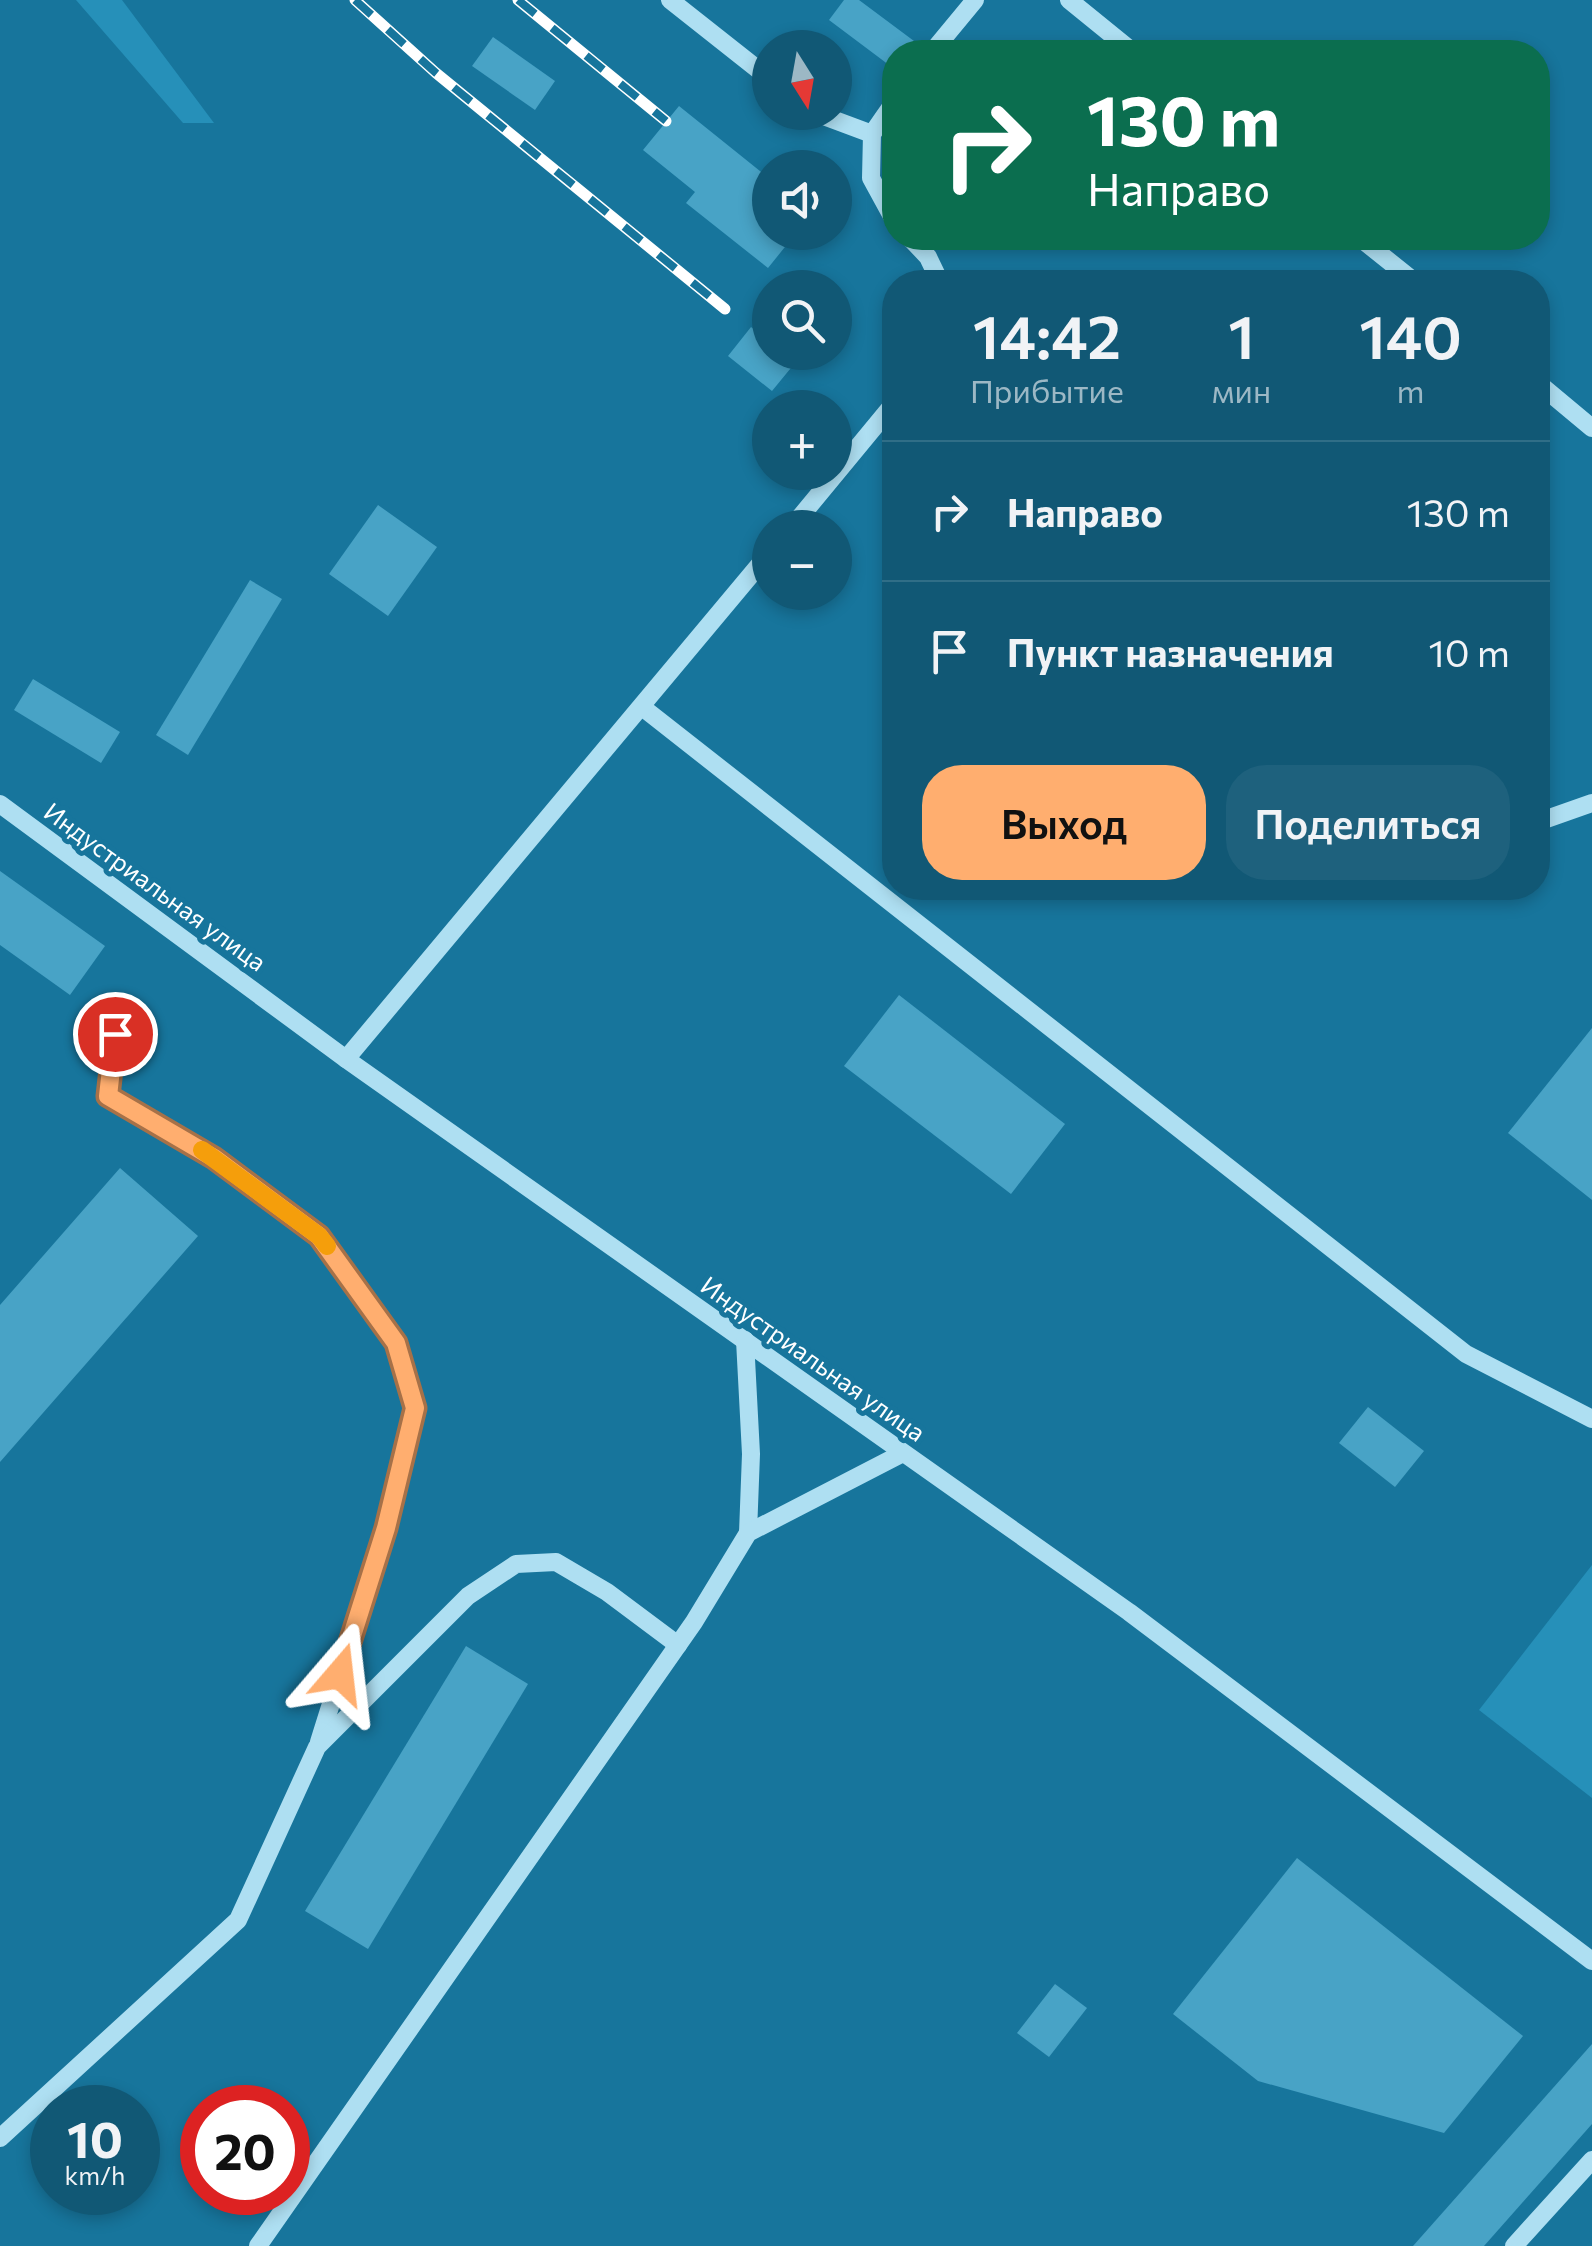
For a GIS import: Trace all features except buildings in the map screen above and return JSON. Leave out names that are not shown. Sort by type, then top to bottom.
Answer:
[{"type":"street","points":[[670,0],[752,65]]},
{"type":"street","points":[[942,40],[975,0]]},
{"type":"street","points":[[1069,0],[1118,40]]},
{"type":"street","points":[[882,120],[872,134],[871,178],[882,198]]},
{"type":"street","points":[[852,127],[872,134]]},
{"type":"street","points":[[1375,250],[1399,270]]},
{"type":"street","points":[[1550,393],[1592,428]]},
{"type":"street","points":[[806,510],[882,418]]},
{"type":"street","points":[[346,1059],[752,574]]},
{"type":"street","points":[[642,707],[882,895]]},
{"type":"street","points":[[1550,818],[1592,803]]},
{"type":"street","name":"Индустриальная улица","points":[[0,804],[346,1059],[1129,1612],[1592,1961]]},
{"type":"street","points":[[888,900],[1466,1354],[1592,1419]]},
{"type":"street","points":[[0,2138],[238,1920],[317,1747],[386,1528],[415,1408],[396,1343],[319,1236],[214,1158],[108,1096],[118,1004]]},
{"type":"street","points":[[258,2246],[678,1645],[748,1533],[751,1454],[745,1340]]},
{"type":"street","points":[[748,1533],[903,1453]]},
{"type":"street","points":[[317,1747],[468,1596],[516,1564],[556,1562],[607,1592],[678,1645]]},
{"type":"street","points":[[1514,2246],[1592,2160]]},
{"type":"shaded area","points":[[76,0],[122,0],[214,123],[183,123]]},
{"type":"shaded area","points":[[1592,1565],[1592,1798],[1479,1710]]},
{"type":"railway","points":[[355,0],[436,73],[725,309]]},
{"type":"railway","points":[[518,0],[666,121]]},
{"type":"slow traffic","points":[[202,1150],[319,1236],[327,1246]]},
{"type":"route","points":[[115,1034],[108,1096],[214,1158],[319,1236],[396,1343],[415,1408],[386,1528],[340,1674]]}]
